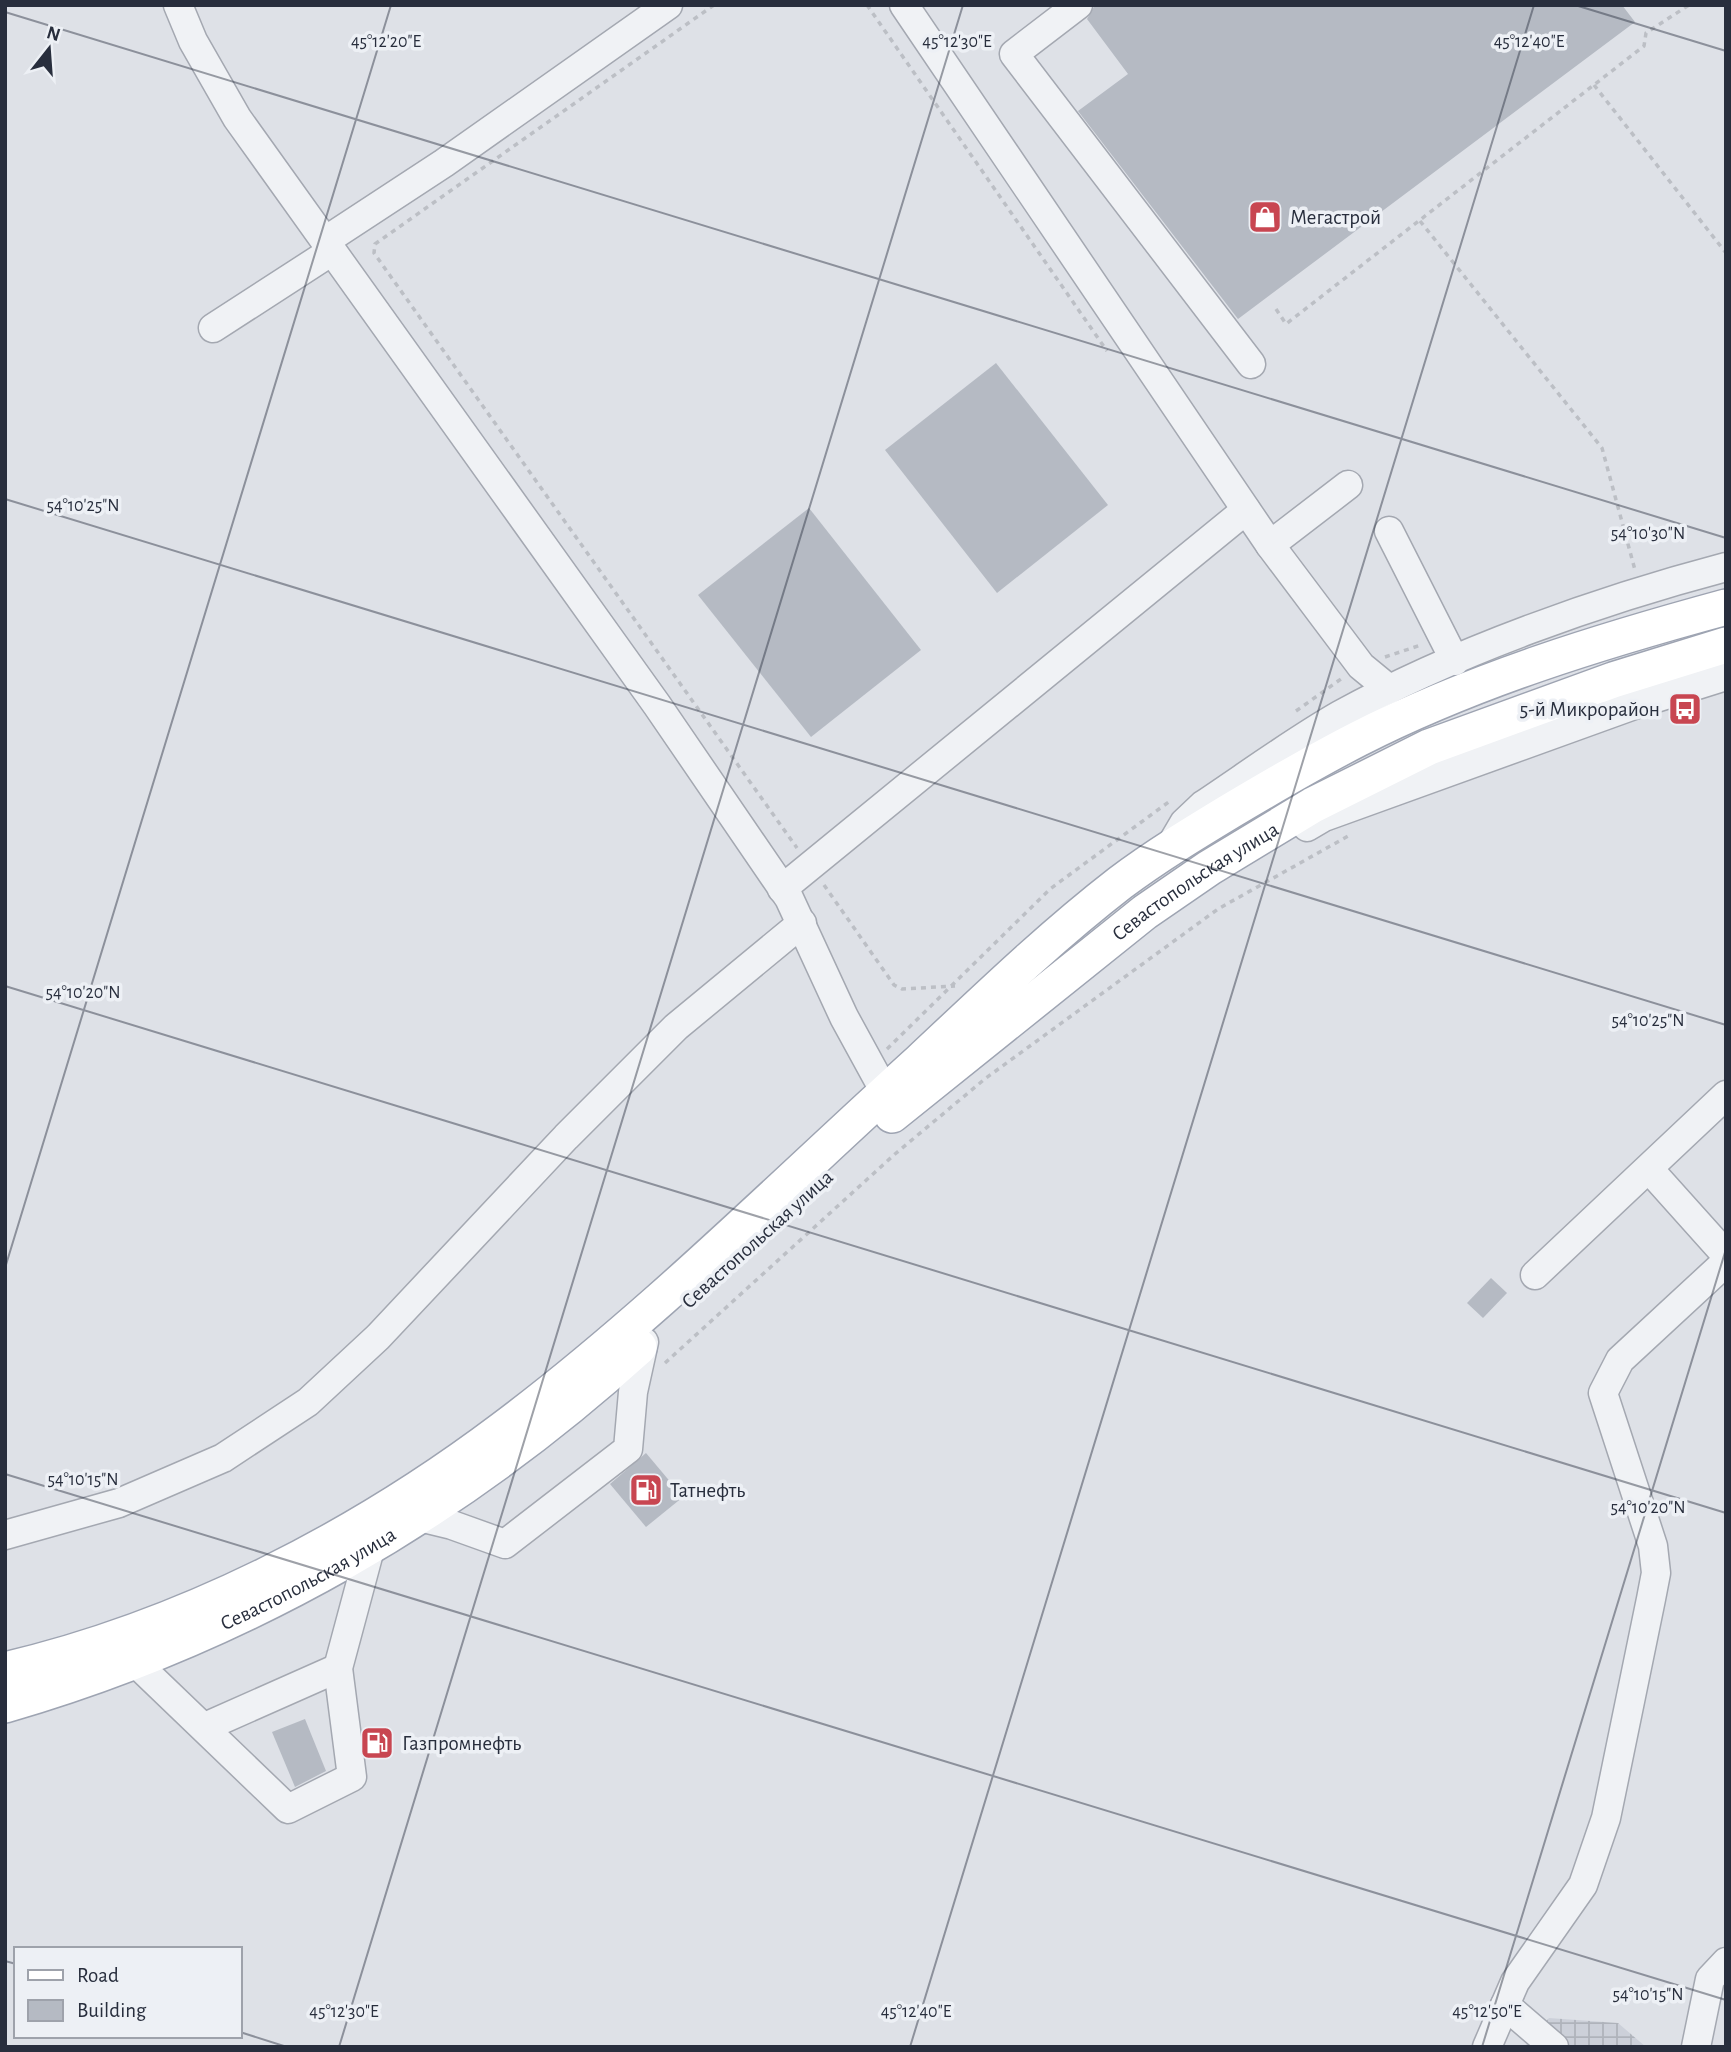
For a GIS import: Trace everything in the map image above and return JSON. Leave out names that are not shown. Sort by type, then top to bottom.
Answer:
[{"type":"main road","name":"Севастопольская улица","points":[[5,1670],[46,1660],[130,1632],[242,1586],[318,1548],[415,1490],[502,1430],[594,1355],[1050,942],[1122,882],[1170,849],[1294,773],[1462,676],[1554,659],[1726,607]]},
{"type":"main road","name":"Севастопольская улица","points":[[5,1705],[136,1663],[284,1596],[453,1497],[576,1405],[654,1353],[900,1108],[1145,912],[1194,878],[1313,805],[1377,771],[1484,727],[1613,680],[1726,645]]},
{"type":"street","points":[[178,5],[193,41],[237,118],[657,705],[782,889],[802,923],[844,1017],[885,1092]]},
{"type":"street","points":[[213,328],[668,5]]},
{"type":"street","points":[[904,5],[1270,545],[1361,666],[1389,689]]},
{"type":"street","points":[[1077,5],[1014,54],[1251,364]]},
{"type":"street","points":[[1270,545],[1348,485]]},
{"type":"street","points":[[782,889],[1246,510]]},
{"type":"street","points":[[1389,531],[1462,676]]},
{"type":"street","points":[[1170,849],[1184,823],[1203,805],[1338,716],[1389,689],[1462,676],[1536,629],[1683,579],[1726,568]]},
{"type":"street","points":[[1194,878],[1237,867],[1324,817],[1637,704],[1726,676]]},
{"type":"street","points":[[5,1535],[119,1503],[211,1464],[308,1402],[378,1337],[566,1137],[676,1027],[802,923]]},
{"type":"street","points":[[1535,1275],[1726,1096]]},
{"type":"street","points":[[1649,1169],[1726,1255]]},
{"type":"street","points":[[1487,2047],[1515,1982],[1583,1885],[1606,1818],[1656,1573],[1646,1517],[1602,1392],[1620,1360],[1726,1262]]},
{"type":"street","points":[[418,1517],[505,1544],[628,1449],[633,1392],[654,1353]]},
{"type":"street","points":[[136,1663],[288,1809],[352,1777],[338,1668],[371,1545]]},
{"type":"street","points":[[205,1727],[338,1668]]},
{"type":"street","points":[[1696,2047],[1710,1979],[1726,1962]]},
{"type":"street","points":[[1505,2006],[1554,2047]]},
{"type":"path","points":[[714,5],[376,244],[374,253],[894,985],[902,989],[955,986]]},
{"type":"path","points":[[867,5],[1110,355]]},
{"type":"path","points":[[1276,309],[1286,324],[1644,46],[1646,33],[1689,5]]},
{"type":"path","points":[[1594,85],[1726,253]]},
{"type":"path","points":[[1420,220],[1602,447],[1635,571]]},
{"type":"path","points":[[654,1353],[986,1078],[1218,909],[1352,834]]},
{"type":"shaded area","points":[[1549,2018],[1618,2023],[1646,2047],[1524,2047]]},
{"type":"building","name":"Мегастрой","points":[[1095,5],[1622,5],[1635,22],[1238,319],[1078,111],[1128,74],[1087,19]]},
{"type":"building","points":[[996,363],[1108,505],[997,593],[885,450]]},
{"type":"building","points":[[809,508],[921,650],[811,737],[698,595]]},
{"type":"building","points":[[1491,1278],[1507,1293],[1483,1318],[1467,1303]]},
{"type":"building","name":"Татнефть","points":[[646,1453],[683,1497],[646,1527],[610,1484]]},
{"type":"building","points":[[305,1719],[326,1771],[295,1787],[272,1732]]},
{"type":"place","name":"Мегастрой","points":[[1265,217]]},
{"type":"place","name":"5-й Микрорайон","points":[[1685,709]]},
{"type":"place","name":"Татнефть","points":[[646,1490]]},
{"type":"place","name":"Газпромнефть","points":[[377,1743]]}]
